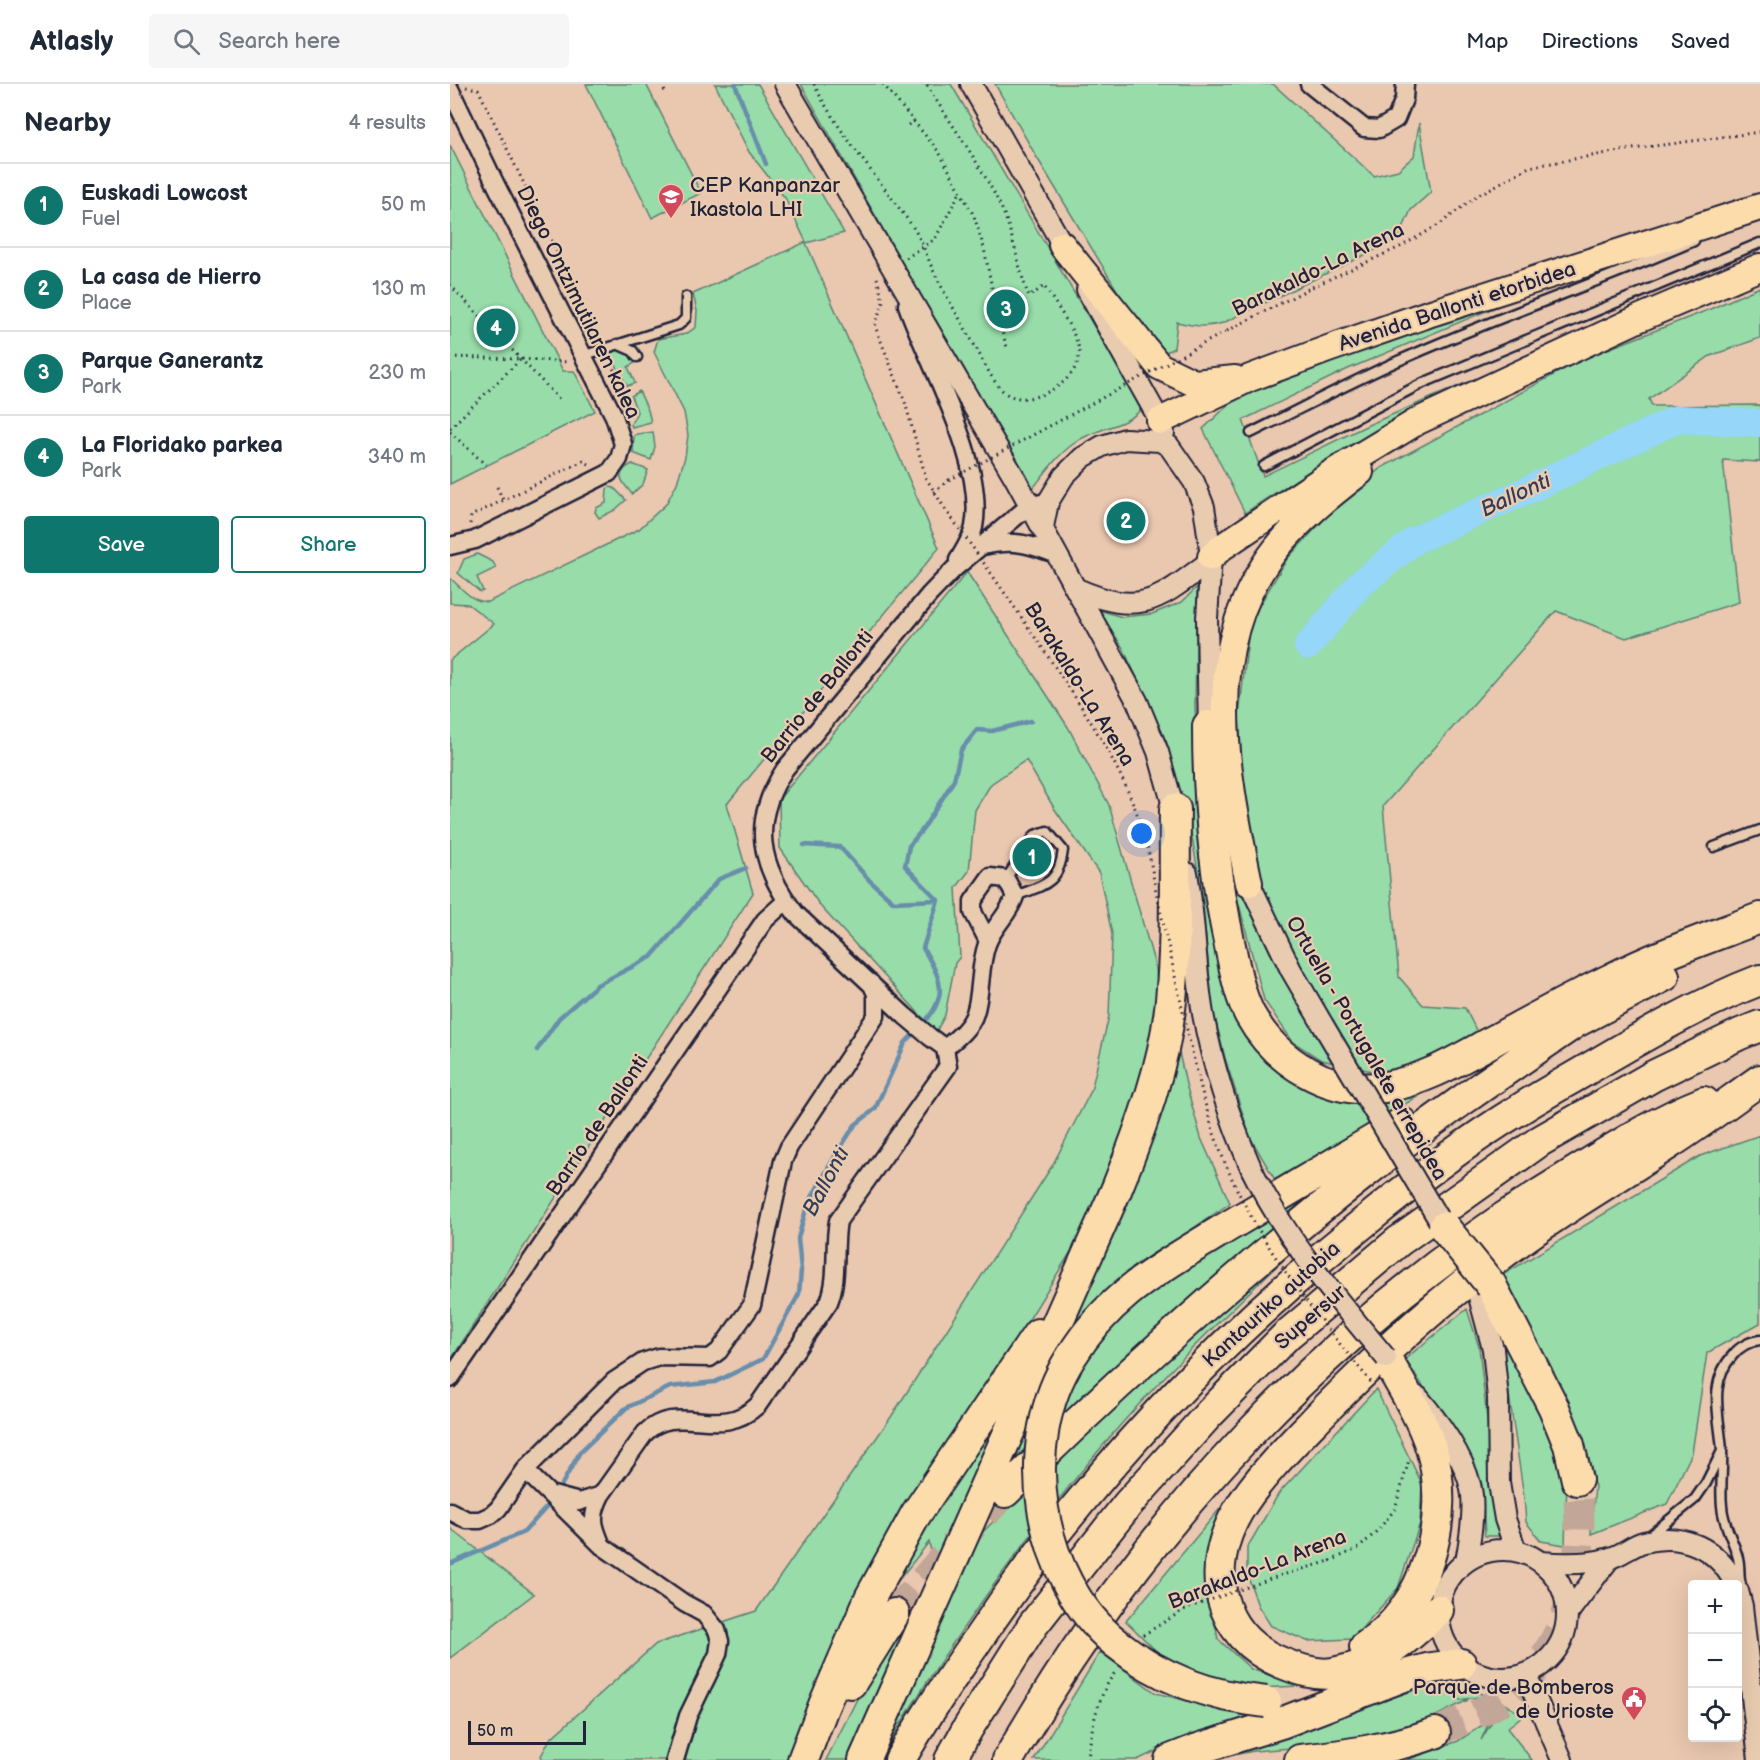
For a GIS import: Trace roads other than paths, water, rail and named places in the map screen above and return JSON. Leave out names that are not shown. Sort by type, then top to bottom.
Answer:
[{"type":"highway","points":[[1208,726],[1208,788],[1213,852],[1222,909],[1239,987],[1250,1014],[1267,1041],[1286,1059],[1308,1073],[1331,1082],[1361,1088],[1384,1087],[1415,1079],[1449,1065],[1615,977],[1760,918]]},
{"type":"highway","points":[[864,1760],[1117,1188],[1139,1133],[1160,1058],[1171,1002],[1175,809]]},
{"type":"highway","points":[[1386,1683],[1299,1701],[1239,1700],[1211,1694],[1176,1681],[1115,1642],[1086,1609],[1066,1579],[1053,1550],[1044,1516],[1039,1468],[1043,1432],[1052,1394],[1070,1358],[1089,1330],[1113,1304],[1141,1280],[1490,1068],[1676,970],[1760,934]]},
{"type":"highway","name":"Kantauriko autobia","points":[[900,1760],[994,1615],[1055,1531],[1176,1391],[1261,1309],[1320,1257],[1427,1172],[1518,1110],[1628,1046],[1732,991],[1760,980]]},
{"type":"highway","points":[[1005,1492],[1068,1430],[1220,1292],[1361,1176],[1457,1104],[1573,1024]]},
{"type":"highway","name":"Supersur","points":[[951,1760],[968,1728],[1033,1625],[1128,1504],[1209,1414],[1287,1335],[1399,1241],[1540,1141],[1653,1076],[1760,1026]]},
{"type":"highway","points":[[1438,1610],[1388,1654],[1362,1666],[1329,1674],[1290,1666],[1267,1657],[1245,1640],[1233,1624],[1223,1604],[1219,1583],[1219,1560],[1228,1530],[1239,1509],[1253,1490],[1303,1433],[1352,1383],[1452,1293],[1538,1228],[1670,1143],[1760,1079]]},
{"type":"highway","points":[[1008,1760],[1068,1662],[1144,1555],[1255,1427],[1329,1355],[1414,1282],[1520,1205],[1614,1147],[1687,1108],[1760,1079]]},
{"type":"highway","points":[[1444,1227],[1484,1289],[1554,1408],[1569,1445],[1578,1480]]},
{"type":"highway","points":[[803,1760],[870,1598],[916,1514],[1052,1314],[1086,1257]]},
{"type":"highway","points":[[1290,1666],[1337,1659],[1355,1653],[1377,1639],[1397,1618],[1415,1591],[1426,1567],[1434,1542],[1438,1511],[1438,1481],[1422,1424],[1384,1373]]},
{"type":"highway","points":[[813,1760],[834,1712],[894,1614]]},
{"type":"highway","points":[[1170,1760],[1281,1723],[1420,1670],[1461,1664]]},
{"type":"highway","points":[[1300,1760],[1353,1754],[1412,1741],[1435,1733]]},
{"type":"main road","name":"Avenida Ballonti etorbidea","points":[[1160,421],[1250,378],[1428,314],[1760,209]]},
{"type":"main road","points":[[1062,244],[1159,366],[1194,383],[1250,378]]},
{"type":"main road","points":[[1210,559],[1222,547],[1332,473],[1418,421],[1464,402],[1629,323],[1760,267]]},
{"type":"main road","points":[[1249,884],[1229,776],[1225,723],[1226,676],[1234,633],[1249,592],[1276,550],[1311,512],[1358,473],[1464,402]]},
{"type":"street","points":[[785,84],[889,276],[919,338],[962,439],[976,495],[974,529],[954,569]]},
{"type":"street","points":[[971,84],[1160,421],[1169,446],[1194,482],[1204,507],[1210,559],[1177,586],[1150,600],[1130,604],[1115,602],[1077,589]]},
{"type":"street","points":[[1309,84],[1364,128],[1379,129],[1396,119],[1404,99],[1405,84]]},
{"type":"street","name":"Diego Ontzimutilaren kalea","points":[[450,89],[579,359],[614,416],[623,444],[618,459],[609,473],[475,540],[450,546]]},
{"type":"street","points":[[889,276],[1039,504],[1043,527],[1137,701],[1158,752],[1175,809],[1187,877],[1203,1012],[1223,1098],[1265,1197],[1294,1244],[1384,1373],[1435,1416],[1463,1466],[1469,1481],[1472,1514],[1466,1561]]},
{"type":"street","points":[[1039,504],[1082,458],[1102,446],[1125,439],[1160,421]]},
{"type":"street","points":[[1125,439],[1160,441],[1169,446]]},
{"type":"street","name":"Barrio de Ballonti","points":[[945,1047],[905,1016],[796,914],[768,868],[763,834],[764,817],[773,787],[785,769],[905,623],[954,569],[979,547],[1039,504]]},
{"type":"street","points":[[979,547],[1004,542],[1024,543],[1058,555]]},
{"type":"street","name":"Ortuella - Portugalete errepidea","points":[[1210,559],[1207,618],[1208,726],[1213,762],[1228,831],[1249,884],[1291,970],[1444,1227]]},
{"type":"street","points":[[602,1546],[593,1518],[601,1495],[645,1433],[652,1426],[668,1419],[728,1421],[748,1414],[758,1405],[829,1302],[833,1293],[838,1221],[948,1066],[945,1047],[960,1036],[975,1014],[983,955],[988,940],[1011,908],[1015,896],[1006,879],[990,877],[973,901],[973,912],[988,940]]},
{"type":"street","name":"Barrio de Ballonti","points":[[450,1379],[765,920],[786,901]]},
{"type":"street","points":[[450,1511],[467,1520],[480,1520],[491,1515],[498,1509],[525,1470],[614,1381],[643,1362],[659,1357],[710,1358],[719,1351],[752,1305],[783,1161],[789,1147],[876,1016],[876,994],[871,983]]},
{"type":"street","points":[[868,1029],[889,1016],[905,1016]]},
{"type":"street","points":[[1484,1289],[1498,1398],[1499,1483],[1504,1519],[1516,1551]]},
{"type":"street","points":[[525,1470],[602,1546],[684,1603],[704,1614],[717,1630],[720,1641],[718,1654],[688,1716],[675,1760]]},
{"type":"street","points":[[552,1495],[579,1502],[601,1495]]},
{"type":"street","points":[[1541,1562],[1560,1586],[1565,1599],[1567,1614],[1564,1634],[1555,1652],[1542,1666],[1526,1675],[1505,1679],[1476,1673],[1461,1664],[1443,1639],[1438,1623],[1442,1593],[1452,1574],[1466,1561],[1491,1551],[1516,1551],[1541,1562],[1564,1564],[1610,1558],[1641,1542],[1665,1538],[1692,1542],[1712,1552],[1734,1580]]},
{"type":"street","points":[[1567,1614],[1610,1558]]},
{"type":"street","points":[[1742,1615],[1759,1760]]},
{"type":"street","points":[[1526,1675],[1562,1760]]},
{"type":"lane","name":"Avenida Ballonti etorbidea","points":[[1717,231],[1760,209]]},
{"type":"lane","name":"Avenida Ballonti etorbidea","points":[[1251,434],[1398,361],[1544,300],[1630,269],[1706,235]]},
{"type":"lane","points":[[1264,466],[1423,383],[1760,243]]},
{"type":"lane","points":[[579,359],[683,322],[687,312],[686,297]]},
{"type":"lane","points":[[617,344],[633,351],[637,357]]},
{"type":"lane","points":[[1714,847],[1760,830]]},
{"type":"lane","points":[[1006,879],[1035,835],[1047,831],[1063,850],[1061,867],[1047,885],[1015,896]]},
{"type":"lane","points":[[1739,1580],[1738,1558],[1728,1534],[1722,1507],[1722,1450],[1716,1403],[1718,1380],[1725,1363],[1737,1350],[1760,1340]]},
{"type":"lane","points":[[1641,1542],[1695,1500],[1722,1450]]},
{"type":"waterway","points":[[735,84],[766,164]]},
{"type":"waterway","name":"Ballonti","points":[[1308,646],[1359,585],[1415,540],[1530,489],[1677,419],[1760,423]]},
{"type":"waterway","name":"Ballonti","points":[[922,1025],[931,1014],[939,996],[938,978],[923,948],[938,900],[905,866],[909,846],[923,829],[954,780],[961,750],[977,730],[992,731],[1031,721]]},
{"type":"waterway","points":[[804,845],[840,847],[870,881],[894,902],[937,900]]},
{"type":"waterway","points":[[537,1050],[559,1018],[597,985],[651,957],[719,879],[746,868]]},
{"type":"waterway","name":"Ballonti","points":[[557,1493],[580,1452],[626,1408],[670,1387],[715,1382],[763,1359],[799,1294],[801,1270],[798,1238],[807,1206],[855,1125],[875,1109],[905,1043],[916,1031]]},
{"type":"waterway","name":"Ballonti","points":[[450,1564],[524,1532],[553,1500]]},
{"type":"tunnel","points":[[1435,1733],[1498,1703],[1529,1677],[1547,1653],[1561,1627],[1571,1600],[1579,1541],[1577,1480]]},
{"type":"tunnel","points":[[894,1614],[1005,1492]]},
{"type":"place","name":"CEP Kanpanzar Ikastola LHI","points":[[671,220]]},
{"type":"place","name":"Parque Ganerantz","points":[[1006,309]]},
{"type":"place","name":"La Floridako parkea","points":[[496,328]]},
{"type":"place","name":"La casa de Hierro","points":[[1126,521]]},
{"type":"place","name":"Euskadi Lowcost","points":[[1032,857]]},
{"type":"place","name":"Parque de Bomberos de Urioste","points":[[1634,1722]]}]
